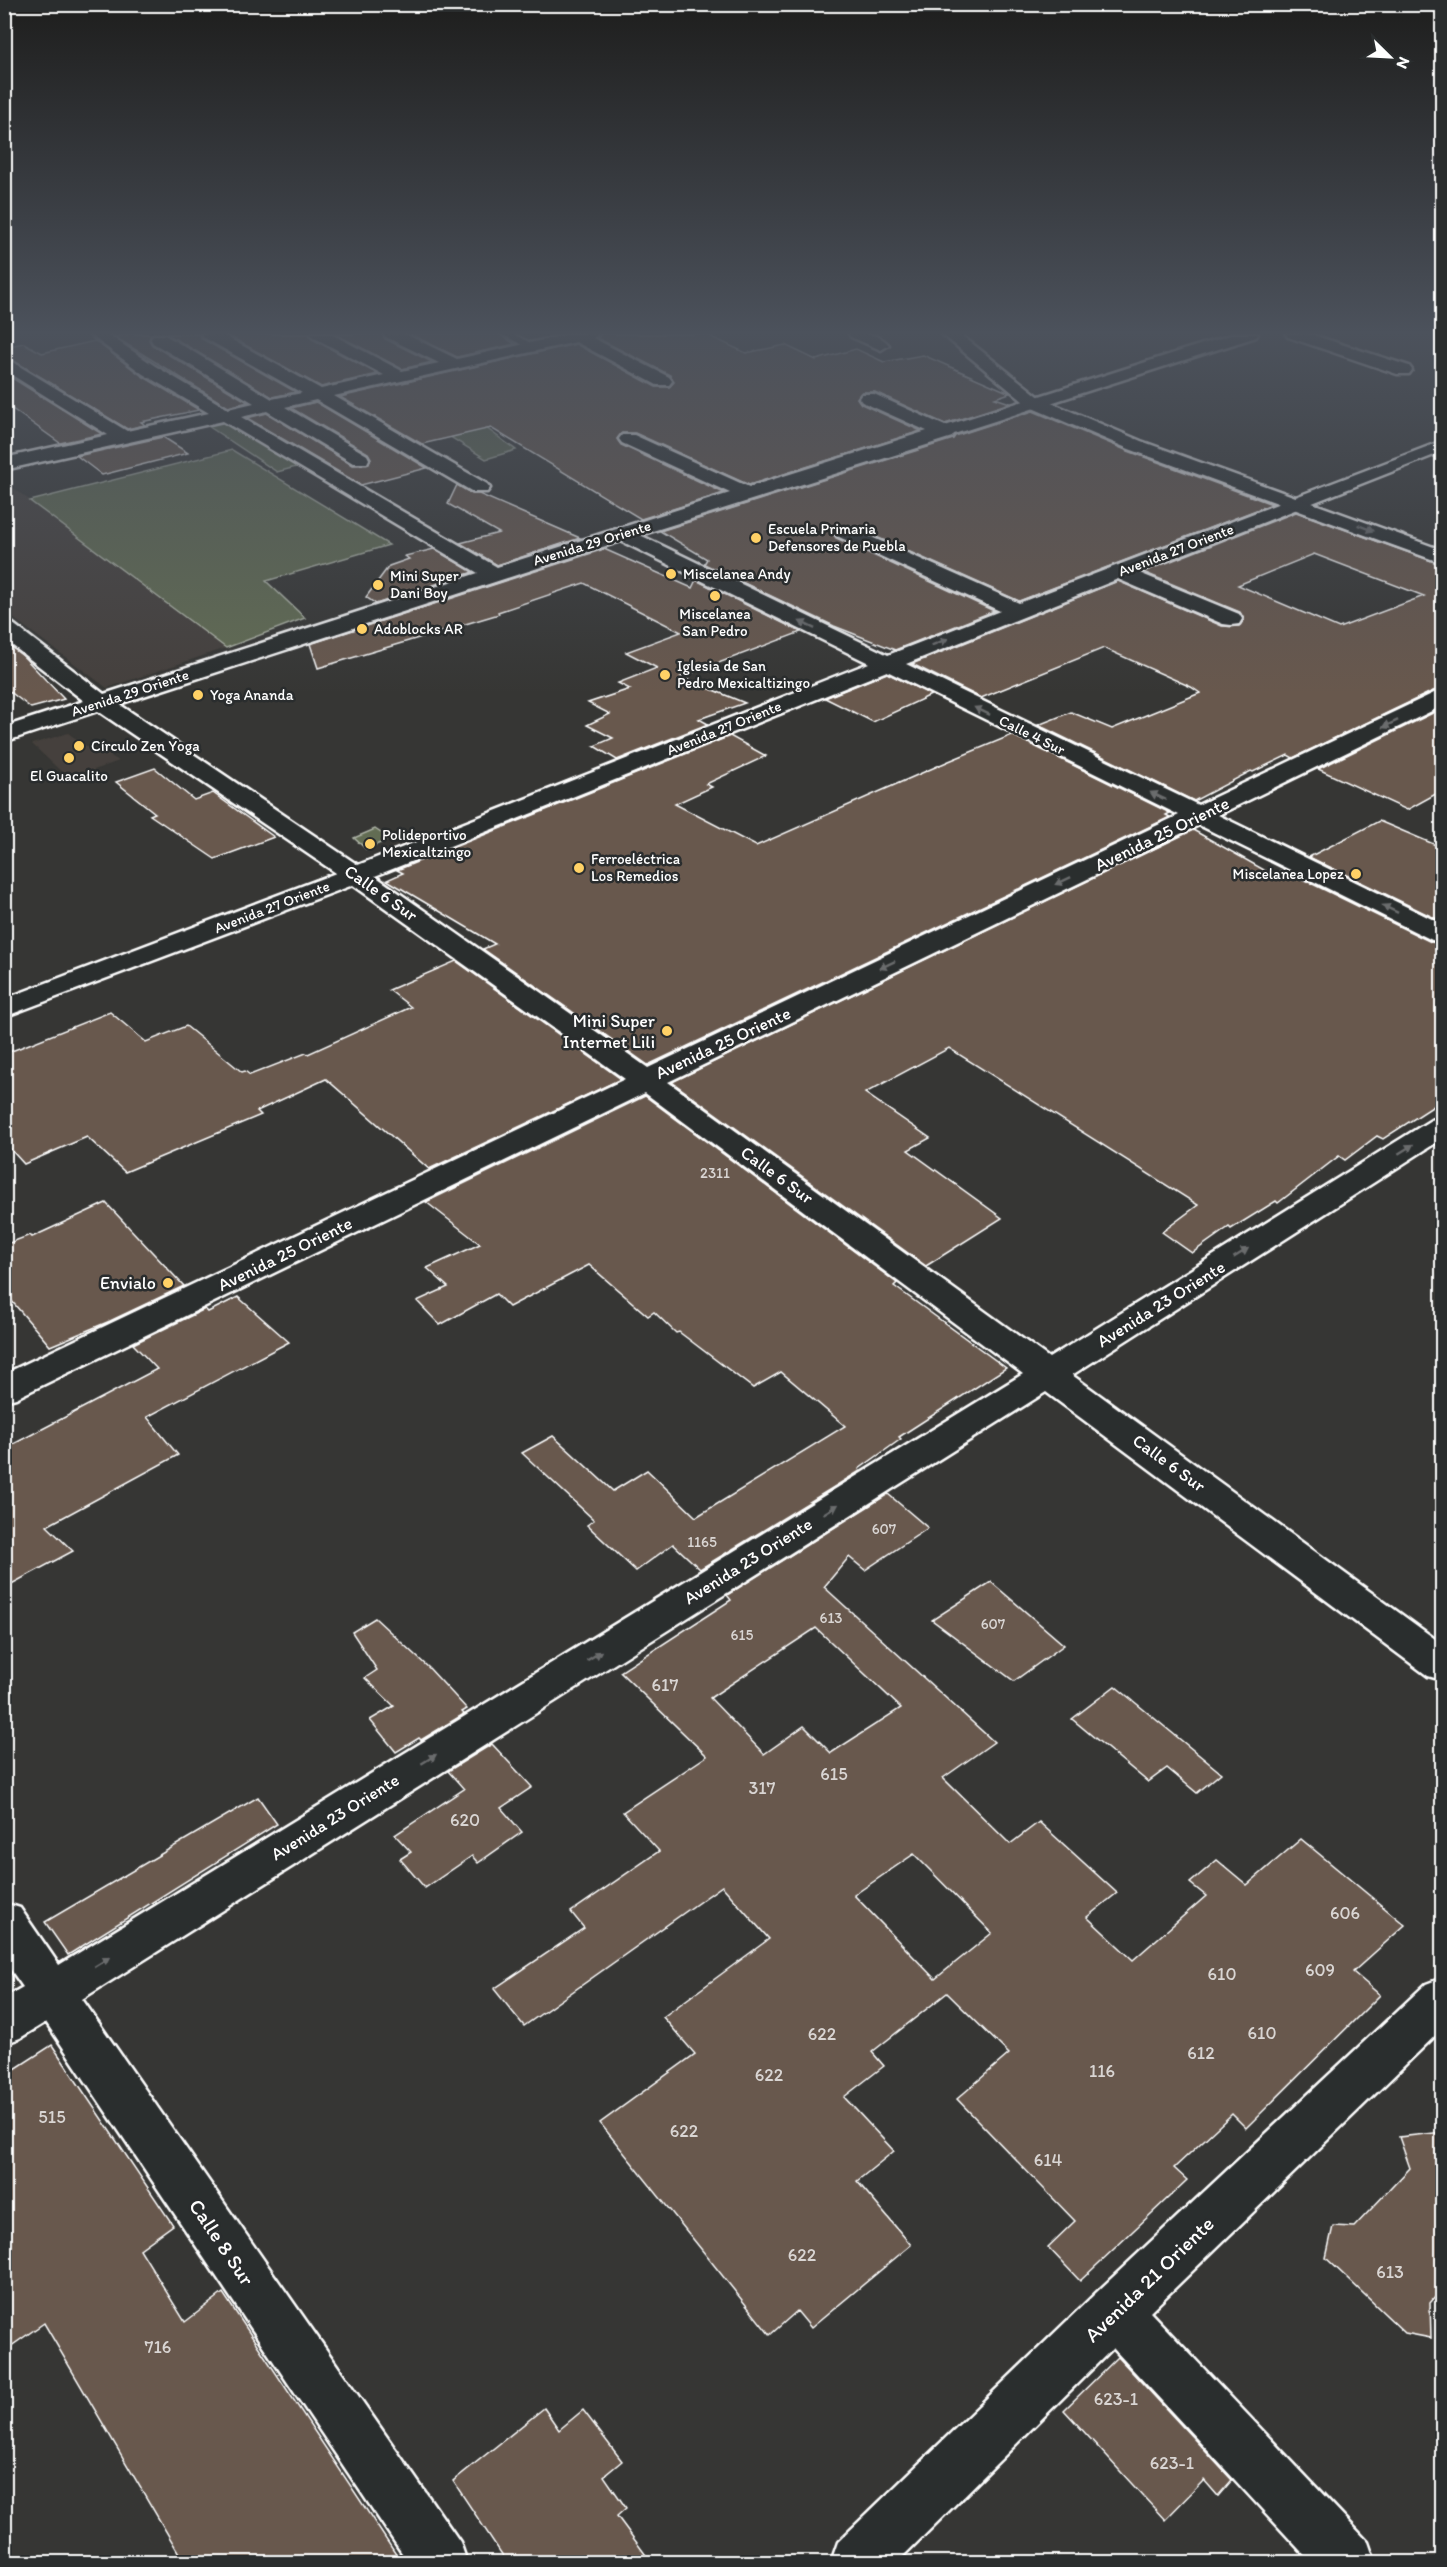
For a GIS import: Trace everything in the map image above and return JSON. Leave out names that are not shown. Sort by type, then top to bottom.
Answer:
[{"type":"street","points":[[25,454],[31,458]]},
{"type":"street","points":[[4,464],[51,454]]},
{"type":"street","points":[[293,454],[495,574]]},
{"type":"street","points":[[351,454],[360,459]]},
{"type":"street","points":[[421,454],[480,488]]},
{"type":"street","points":[[660,454],[750,495]]},
{"type":"street","name":"Avenida 29 Oriente","points":[[4,735],[495,574],[880,454]]},
{"type":"street","points":[[1157,454],[1443,557]]},
{"type":"street","name":"Avenida 27 Oriente","points":[[4,1009],[356,875],[1018,611],[1423,454]]},
{"type":"street","points":[[844,532],[1018,611]]},
{"type":"street","name":"Calle 4 Sur","points":[[623,534],[885,664],[1443,934]]},
{"type":"street","points":[[1119,572],[1231,619]]},
{"type":"street","name":"Calle 6 Sur","points":[[4,628],[100,702],[356,875],[646,1080],[1443,1665]]},
{"type":"street","name":"Avenida 25 Oriente","points":[[4,1389],[1443,698]]},
{"type":"street","name":"Avenida 23 Oriente","points":[[4,2023],[1049,1374],[1443,1126]]},
{"type":"street","name":"Calle 8 Sur","points":[[4,1922],[440,2562]]},
{"type":"street","name":"Avenida 21 Oriente","points":[[858,2562],[1114,2311],[1443,1998]]},
{"type":"street","points":[[1114,2311],[1348,2562]]},
{"type":"shaded area","points":[[4,481],[226,648],[107,688],[5,612]]},
{"type":"shaded area","points":[[68,733],[93,751],[99,749],[119,761],[69,779],[32,744]]},
{"type":"green space","points":[[217,454],[238,454],[389,545],[266,581],[305,618],[226,648],[30,501]]},
{"type":"green space","points":[[250,454],[285,454],[304,465],[277,472]]},
{"type":"green space","points":[[478,454],[503,454],[486,459]]},
{"type":"green space","name":"Polideportivo Mexicaltzingo","points":[[375,829],[390,839],[366,849],[354,838]]},
{"type":"building","points":[[87,454],[185,454],[102,475],[77,456]]},
{"type":"building","points":[[308,454],[334,454],[352,465],[369,464],[371,458],[368,454],[403,454],[427,468],[361,485]]},
{"type":"building","points":[[534,454],[640,454],[724,493],[641,519]]},
{"type":"building","points":[[681,454],[848,454],[749,485]]},
{"type":"building","points":[[906,454],[1136,454],[1272,504],[1019,601],[852,526],[837,526],[832,532],[836,538],[994,611],[895,650],[834,626],[704,564],[707,559],[660,531]]},
{"type":"building","points":[[457,485],[472,494],[479,494],[580,538],[497,565],[460,543],[499,533],[448,504]]},
{"type":"building","points":[[1296,512],[1443,565],[1443,689],[1433,691],[1293,758],[1288,755],[1251,771],[1194,801],[1038,725],[1071,712],[1112,729],[1200,693],[1191,687],[1104,648],[981,698],[912,664],[1118,581],[1222,626],[1239,626],[1244,620],[1240,612],[1143,572]],"holes":[[[1314,554],[1424,596],[1339,628],[1238,585]]]},
{"type":"building","points":[[434,549],[473,572],[376,604],[366,597],[389,566],[409,559],[405,556]]},
{"type":"building","points":[[604,549],[692,588],[696,580],[801,632],[681,677],[745,703],[699,719],[708,724],[617,760],[594,746],[613,738],[587,725],[610,714],[588,703],[630,689],[618,683],[657,668],[626,652],[681,632],[584,583],[498,612],[499,614],[318,668],[310,644]]},
{"type":"building","points":[[4,642],[22,655],[64,699],[31,708],[4,687]]},
{"type":"building","points":[[887,673],[931,695],[873,722],[825,698]]},
{"type":"building","points":[[1443,708],[1443,790],[1407,810],[1318,769]]},
{"type":"building","points":[[1012,735],[1170,813],[1166,815],[1170,817],[648,1065],[483,949],[495,944],[387,880],[403,873],[397,870],[730,736],[766,756],[706,784],[712,787],[675,804],[756,846]]},
{"type":"building","points":[[155,768],[194,800],[213,793],[274,837],[215,859],[150,815],[155,813],[116,782]]},
{"type":"building","points":[[1379,821],[1443,848],[1443,922],[1309,857]]},
{"type":"building","points":[[1193,830],[1271,874],[1284,870],[1431,942],[1443,944],[1443,1100],[1383,1139],[1377,1136],[1345,1160],[1339,1156],[1278,1203],[1276,1201],[1231,1229],[1229,1227],[1192,1253],[1162,1232],[1198,1205],[949,1048],[865,1093],[930,1138],[908,1150],[1002,1218],[926,1266],[672,1082]]},
{"type":"building","points":[[456,961],[621,1079],[429,1169],[326,1079],[257,1111],[261,1115],[125,1172],[87,1137],[24,1164],[4,1142],[4,1054],[110,1012],[146,1042],[186,1026],[242,1072],[245,1071],[250,1075],[308,1054],[411,1007],[389,990]]},
{"type":"building","points":[[645,1096],[897,1283],[894,1286],[1006,1368],[899,1437],[901,1439],[859,1469],[860,1471],[700,1569],[673,1544],[636,1571],[587,1525],[594,1520],[522,1453],[553,1436],[613,1491],[647,1470],[696,1517],[845,1426],[781,1372],[753,1388],[679,1332],[676,1333],[654,1312],[648,1316],[589,1265],[509,1307],[496,1294],[440,1325],[417,1301],[448,1287],[427,1268],[480,1244],[426,1202]]},
{"type":"building","points":[[106,1203],[184,1286],[50,1346],[4,1292],[4,1245],[30,1235],[32,1237]]},
{"type":"building","points":[[238,1297],[289,1342],[147,1417],[178,1455],[47,1526],[73,1551],[4,1588],[4,1449],[157,1369],[133,1344],[205,1309],[208,1312]]},
{"type":"building","points":[[888,1494],[928,1528],[865,1570],[849,1557],[824,1587],[994,1742],[943,1778],[1010,1844],[1039,1822],[1117,1893],[1087,1917],[1133,1960],[1206,1896],[1190,1883],[1217,1860],[1247,1885],[1301,1839],[1405,1925],[1353,1972],[1380,1995],[1246,2128],[1232,2114],[1174,2168],[1187,2180],[1080,2281],[1048,2247],[1075,2221],[957,2099],[1009,2054],[947,1993],[872,2052],[884,2066],[844,2097],[894,2151],[857,2181],[911,2245],[811,2328],[797,2311],[770,2335],[600,2123],[695,2054],[663,2017],[769,1939],[722,1886],[524,2026],[494,1989],[584,1928],[571,1912],[659,1851],[623,1812],[707,1756],[620,1672],[731,1600],[727,1595]],"holes":[[[816,1628],[901,1708],[831,1753],[804,1726],[764,1754],[710,1698]],[[914,1854],[992,1933],[935,1979],[854,1895]]]},
{"type":"building","points":[[991,1582],[1064,1645],[1014,1681],[932,1620]]},
{"type":"building","points":[[375,1618],[429,1668],[467,1709],[462,1712],[464,1714],[396,1752],[370,1720],[394,1706],[365,1678],[377,1670],[352,1632]]},
{"type":"building","points":[[1115,1686],[1221,1773],[1197,1793],[1167,1768],[1148,1782],[1072,1719]]},
{"type":"building","points":[[492,1744],[532,1787],[501,1808],[522,1832],[478,1863],[472,1856],[425,1888],[400,1859],[411,1852],[395,1835],[464,1789],[448,1771]]},
{"type":"building","points":[[258,1797],[277,1824],[68,1955],[45,1922]]},
{"type":"building","points":[[52,2045],[173,2225],[140,2249],[185,2322],[223,2293],[401,2562],[184,2562],[44,2323],[4,2351],[4,2076]]},
{"type":"building","points":[[1443,2132],[1443,2288],[1430,2303],[1431,2338],[1405,2333],[1326,2258],[1333,2226],[1354,2227],[1410,2168],[1399,2137]]},
{"type":"building","points":[[1118,2357],[1232,2480],[1218,2496],[1204,2480],[1165,2520],[1064,2410]]},
{"type":"building","points":[[544,2408],[559,2430],[583,2410],[622,2461],[604,2476],[626,2508],[617,2516],[651,2562],[507,2562],[453,2481]]},
{"type":"place","name":"Escuela Primaria Defensores de Puebla","points":[[756,538]]},
{"type":"place","name":"Miscelanea Andy","points":[[671,574]]},
{"type":"place","name":"Mini Super Dani Boy","points":[[378,585]]},
{"type":"place","name":"Miscelanea San Pedro","points":[[715,596]]},
{"type":"place","name":"Adoblocks AR","points":[[362,629]]},
{"type":"place","name":"Iglesia de San Pedro Mexicaltizingo","points":[[665,675]]},
{"type":"place","name":"Yoga Ananda","points":[[198,695]]},
{"type":"place","name":"Círculo Zen Yoga","points":[[79,746]]},
{"type":"place","name":"El Guacalito","points":[[69,758]]},
{"type":"place","name":"Polideportivo Mexicaltzingo","points":[[370,844]]},
{"type":"place","name":"Ferroeléctrica Los Remedios","points":[[579,868]]},
{"type":"place","name":"Miscelanea Lopez","points":[[1356,874]]},
{"type":"place","name":"Mini Super Internet Lili","points":[[667,1031]]},
{"type":"place","name":"Envialo","points":[[168,1283]]}]
